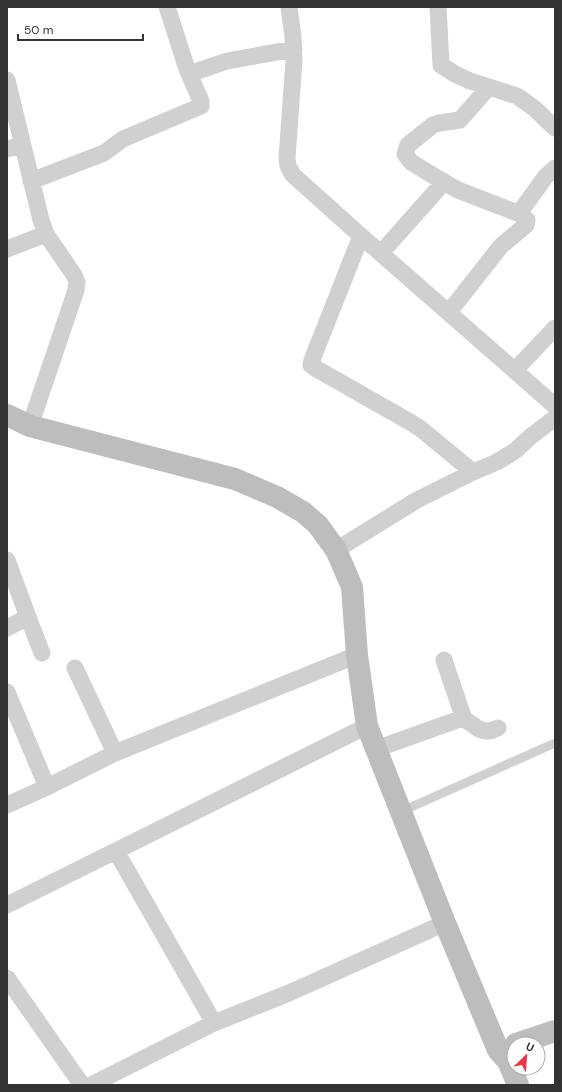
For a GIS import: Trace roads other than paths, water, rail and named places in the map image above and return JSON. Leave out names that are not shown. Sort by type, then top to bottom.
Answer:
[{"type":"street","points":[[31,181],[104,153],[123,139],[201,105],[167,7]]},
{"type":"street","points":[[289,7],[294,60],[287,158],[288,166],[293,175],[555,406]]},
{"type":"street","points":[[438,7],[441,65],[470,81],[517,96],[534,108],[555,128]]},
{"type":"street","points":[[189,74],[227,61],[294,50]]},
{"type":"street","points":[[7,80],[15,147],[31,181],[46,234],[77,282],[76,290],[30,426]]},
{"type":"street","points":[[448,312],[502,246],[526,224],[527,220],[520,214],[458,190],[444,182],[412,162],[405,154],[406,148],[433,125],[460,120],[489,87]]},
{"type":"street","points":[[520,214],[521,210],[546,176],[555,168]]},
{"type":"street","points":[[381,253],[444,182]]},
{"type":"street","points":[[7,249],[46,234]]},
{"type":"street","points":[[361,236],[311,365],[421,429],[473,472]]},
{"type":"street","points":[[515,370],[555,328]]},
{"type":"street","points":[[7,415],[30,426],[235,479],[277,497],[303,512],[318,525],[336,550],[352,587],[357,655],[367,726],[445,923],[506,1038]]},
{"type":"street","points":[[336,550],[417,500],[473,472],[497,462],[515,451],[530,437],[555,418]]},
{"type":"street","points":[[7,560],[42,653]]},
{"type":"street","points":[[7,628],[28,617]]},
{"type":"street","points":[[7,805],[115,753],[357,655]]},
{"type":"street","points":[[444,660],[464,719],[481,730],[487,731],[498,728]]},
{"type":"street","points":[[75,668],[115,753]]},
{"type":"street","points":[[7,692],[47,787]]},
{"type":"street","points":[[376,749],[460,719],[464,719]]},
{"type":"street","points":[[7,905],[367,726]]},
{"type":"street","points":[[116,851],[214,1022]]},
{"type":"street","points":[[91,1085],[214,1022],[289,993],[445,923]]},
{"type":"street","points":[[7,978],[82,1085]]},
{"type":"street","points":[[540,1036],[555,1031]]},
{"type":"lane","points":[[400,812],[555,743]]}]
